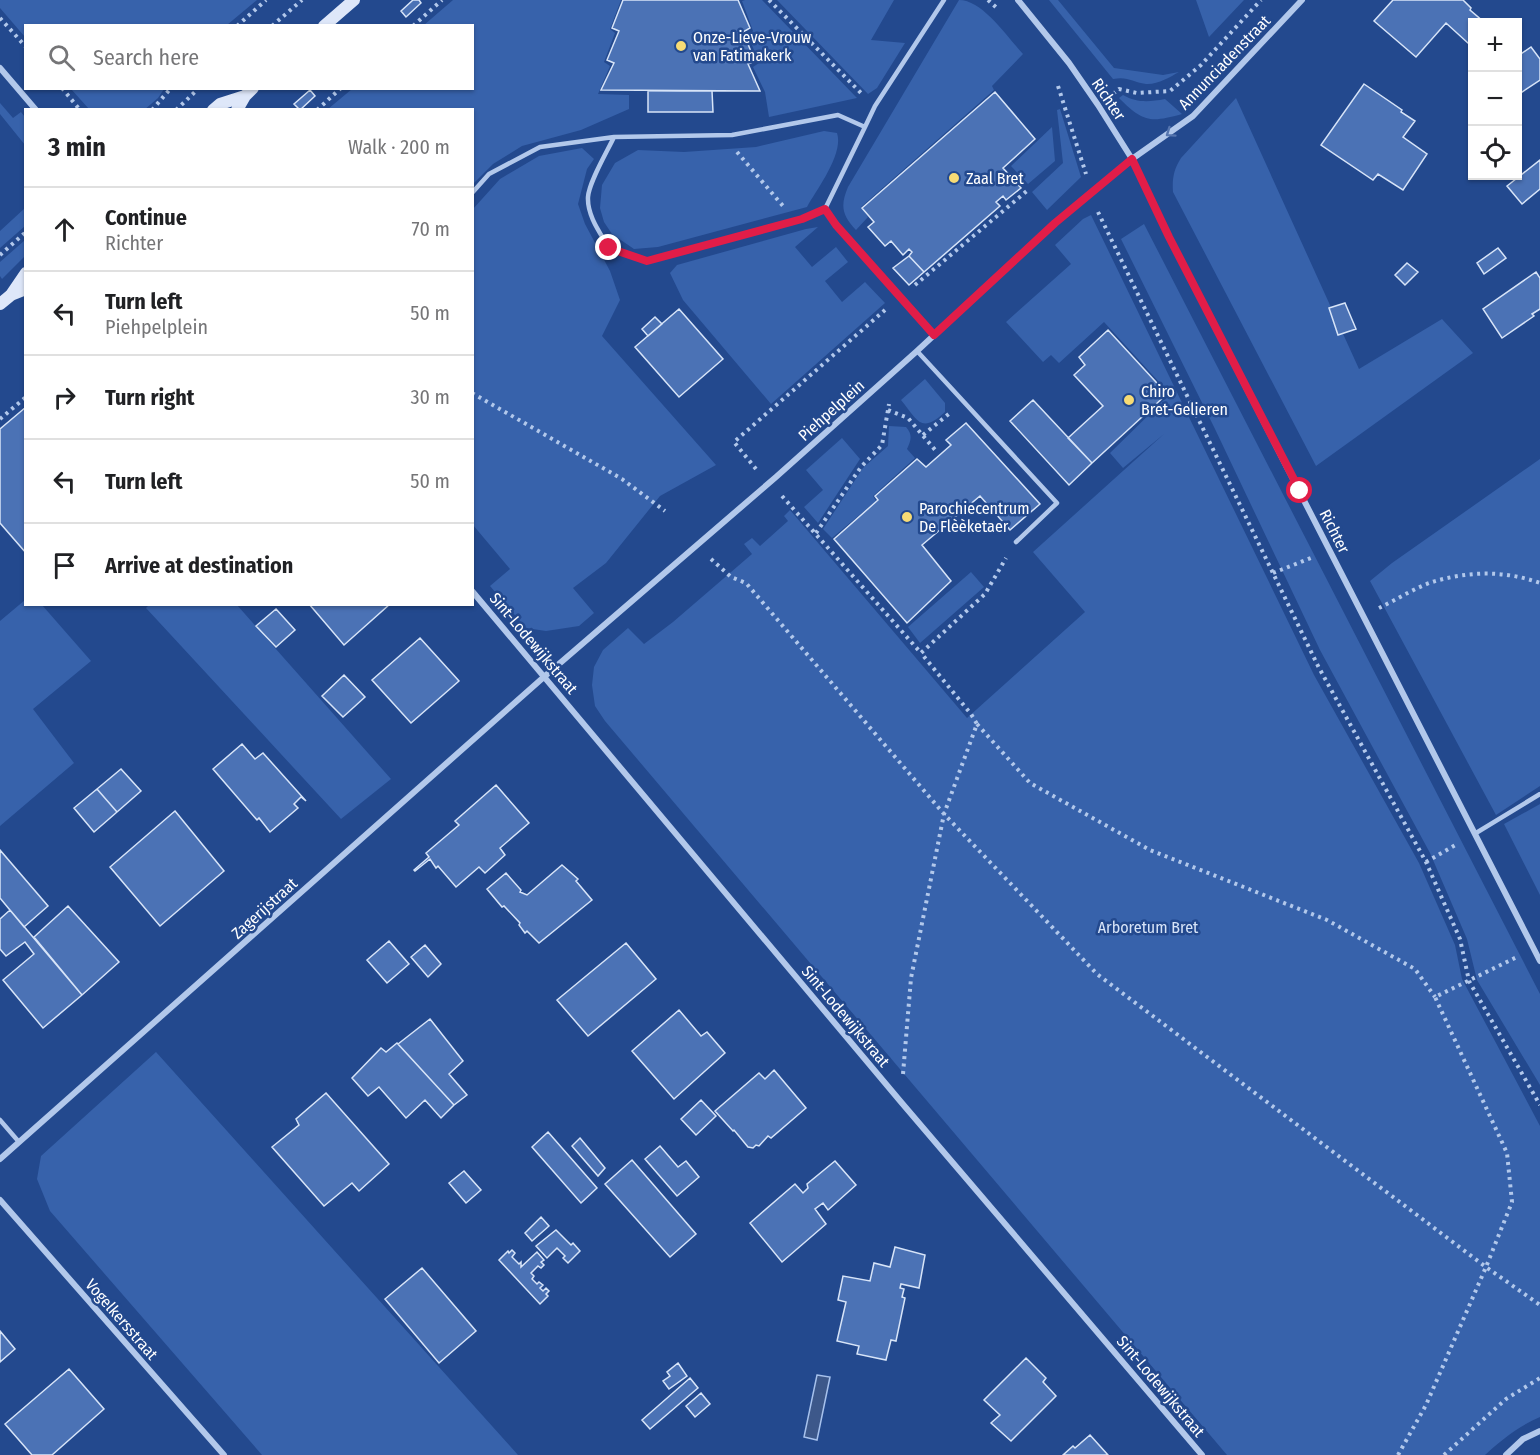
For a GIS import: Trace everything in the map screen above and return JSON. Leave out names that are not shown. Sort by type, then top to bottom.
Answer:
[{"type":"main road","points":[[326,24],[354,0]]},
{"type":"main road","points":[[215,108],[249,92]]},
{"type":"main road","points":[[238,108],[249,92]]},
{"type":"main road","points":[[0,304],[11,295],[24,276]]},
{"type":"main road","points":[[11,295],[24,290]]},
{"type":"street","name":"Richter","points":[[1018,0],[1069,63],[1132,159],[1174,248],[1540,960]]},
{"type":"street","name":"Annunciadenstraat","points":[[1132,159],[1193,116],[1302,0]]},
{"type":"street","points":[[0,68],[34,108]]},
{"type":"street","name":"Piehpelplein","points":[[545,676],[777,477],[1055,223],[1132,159]]},
{"type":"street","name":"Sint-Lodewijkstraat","points":[[474,593],[901,1102],[1202,1455]]},
{"type":"street","name":"Zagerijstraat","points":[[0,1159],[545,676]]},
{"type":"street","name":"Vogelkersstraat","points":[[0,1200],[224,1455]]},
{"type":"street","points":[[1506,1455],[1523,1439],[1540,1431]]},
{"type":"lane","points":[[614,137],[598,169],[588,197],[593,220],[609,248],[647,261],[795,221],[825,209],[874,106],[944,0]]},
{"type":"lane","points":[[474,191],[489,174],[540,147],[614,137],[723,136],[838,115],[866,127]]},
{"type":"lane","points":[[825,209],[836,225],[934,335]]},
{"type":"lane","points":[[917,351],[1057,503],[1016,542]]},
{"type":"lane","points":[[1476,833],[1540,794]]},
{"type":"lane","points":[[0,1120],[19,1142]]},
{"type":"path","points":[[239,24],[266,0]]},
{"type":"path","points":[[274,24],[302,0]]},
{"type":"path","points":[[415,24],[442,0]]},
{"type":"path","points":[[769,0],[874,106]]},
{"type":"path","points":[[988,0],[1002,13]]},
{"type":"path","points":[[1113,94],[1119,89],[1137,93],[1170,92],[1201,65],[1261,0]]},
{"type":"path","points":[[0,18],[24,45]]},
{"type":"path","points":[[1057,84],[1085,172]]},
{"type":"path","points":[[64,90],[78,108]]},
{"type":"path","points":[[154,108],[169,90]]},
{"type":"path","points":[[178,108],[197,90]]},
{"type":"path","points":[[319,108],[339,90]]},
{"type":"path","points":[[723,136],[795,221]]},
{"type":"path","points":[[912,288],[1028,190]]},
{"type":"path","points":[[1096,210],[1318,666],[1426,862],[1460,939],[1469,981],[1540,1105]]},
{"type":"path","points":[[0,255],[24,234]]},
{"type":"path","points":[[757,470],[734,442],[888,308]]},
{"type":"path","points":[[474,394],[622,479],[666,511]]},
{"type":"path","points":[[0,419],[24,399]]},
{"type":"path","points":[[816,533],[861,467],[882,445],[889,400]]},
{"type":"path","points":[[923,435],[963,402]]},
{"type":"path","points":[[888,410],[908,418],[936,451]]},
{"type":"path","points":[[780,493],[921,652],[977,724],[1030,783],[1150,850],[1327,920],[1414,969],[1435,997],[1507,1153],[1512,1202],[1426,1405],[1398,1455]]},
{"type":"path","points":[[921,652],[984,594],[1016,542]]},
{"type":"path","points":[[1273,573],[1315,557]]},
{"type":"path","points":[[709,558],[731,577],[746,584],[944,814],[1097,974],[1486,1267],[1540,1305]]},
{"type":"path","points":[[1379,608],[1437,580],[1486,572],[1520,576],[1540,584]]},
{"type":"path","points":[[901,1102],[911,978],[944,814],[977,724]]},
{"type":"path","points":[[1426,862],[1476,833]]},
{"type":"path","points":[[1435,997],[1520,955]]},
{"type":"path","points":[[1444,1455],[1506,1399],[1540,1378]]},
{"type":"green space","points":[[0,0],[257,0],[228,24],[24,24],[24,36],[0,8]]},
{"type":"green space","points":[[453,0],[621,0],[610,29],[615,33],[604,62],[610,66],[598,94],[629,95],[629,109],[581,130],[522,146],[493,164],[474,183],[474,108],[329,108],[351,90],[474,90],[474,24],[425,24]]},
{"type":"green space","points":[[762,0],[857,98],[769,117],[765,92],[753,67],[759,63],[748,35],[753,31],[742,1]]},
{"type":"green space","points":[[777,0],[894,0],[871,40],[905,43],[877,88],[868,94]]},
{"type":"green space","points":[[959,0],[977,6],[986,13],[1023,54],[992,86],[994,90],[861,207],[868,217],[856,230],[845,215],[843,205],[848,187]]},
{"type":"green space","points":[[1049,0],[1058,0],[1114,68],[1163,75],[1179,72],[1150,84],[1113,79]]},
{"type":"green space","points":[[1196,0],[1244,0],[1209,37]]},
{"type":"green space","points":[[72,90],[163,90],[146,108],[88,108]]},
{"type":"green space","points":[[1123,95],[1143,101],[1165,99],[1182,114],[1162,119],[1141,116],[1119,98]]},
{"type":"green space","points":[[1236,98],[1359,369],[1442,319],[1473,353],[1316,466],[1173,192],[1174,174],[1181,158]]},
{"type":"green space","points":[[0,103],[13,118],[21,112],[24,116],[24,144],[0,114]]},
{"type":"green space","points":[[1060,109],[1081,177],[1047,210],[1032,192],[1063,163],[1057,110]]},
{"type":"green space","points":[[1052,127],[1055,161],[1028,184],[1011,166]]},
{"type":"green space","points":[[824,131],[837,133],[837,151],[807,207],[658,247],[634,249],[612,234],[604,222],[600,208],[602,185],[615,163],[638,150],[684,152],[756,147]]},
{"type":"green space","points":[[582,148],[594,159],[587,169],[578,204],[585,224],[610,271],[620,300],[602,336],[716,465],[660,496],[606,563],[573,588],[594,613],[579,626],[546,631],[526,628],[490,586],[510,569],[474,526],[474,208],[500,179],[539,156]]},
{"type":"green space","points":[[24,209],[24,227],[0,248],[0,231]]},
{"type":"green space","name":"Arboretum Bret","points":[[1091,215],[1314,675],[1419,863],[1455,945],[1462,979],[1540,1126],[1540,1417],[1511,1434],[1485,1455],[1227,1455],[605,721],[595,706],[592,685],[594,667],[603,650],[628,628],[644,644],[752,554],[744,544],[752,538],[760,546],[788,521],[784,516],[790,510],[967,718],[1085,612],[1033,552],[1164,434],[1123,468],[1110,453],[1170,394],[1104,322],[1059,363],[1051,355],[1043,362],[1006,322],[1071,264],[1055,245],[1083,219]]},
{"type":"green space","points":[[1144,224],[1540,994],[1540,1085],[1477,980],[1467,939],[1430,853],[1320,650],[1215,429],[1121,239]]},
{"type":"green space","points":[[818,227],[795,247],[812,267],[836,247],[848,262],[825,281],[842,302],[865,282],[885,303],[771,404],[683,300],[670,273],[677,265]]},
{"type":"green space","points":[[24,241],[24,257],[2,279],[0,262]]},
{"type":"green space","points":[[925,379],[945,403],[945,412],[937,419],[925,423],[916,419],[901,400]]},
{"type":"green space","points":[[889,426],[906,427],[911,438],[907,449],[915,458],[873,496],[876,501],[832,538],[823,529],[863,468],[888,446]]},
{"type":"green space","points":[[842,438],[860,459],[818,523],[804,507],[823,490],[806,470]]},
{"type":"green space","points":[[1540,459],[1540,786],[1496,815],[1370,581]]},
{"type":"green space","points":[[971,572],[984,587],[920,643],[908,627]]},
{"type":"green space","points":[[24,601],[24,606],[43,606],[91,661],[33,709],[74,763],[0,826],[0,621]]},
{"type":"green space","points":[[148,606],[238,606],[391,779],[341,819],[146,608]]},
{"type":"green space","points":[[1540,804],[1540,895],[1504,824]]},
{"type":"green space","points":[[156,1052],[518,1455],[262,1455],[50,1211],[37,1179],[41,1156]]},
{"type":"shaded area","points":[[817,1375],[830,1377],[817,1440],[804,1437]]},
{"type":"building","points":[[413,0],[419,0],[421,3],[406,17],[401,11]]},
{"type":"building","name":"Onze-Lieve-Vrouw van Fatimakerk","points":[[623,0],[738,0],[750,28],[743,32],[755,61],[748,64],[760,91],[601,90],[614,63],[607,60],[619,31],[612,28]]},
{"type":"building","points":[[1393,0],[1463,0],[1479,18],[1468,18],[1468,43],[1446,23],[1416,57],[1374,21]]},
{"type":"building","points":[[1531,47],[1540,59],[1540,80],[1522,92],[1522,72],[1522,53]]},
{"type":"building","points":[[1364,84],[1415,121],[1403,137],[1427,154],[1403,190],[1378,174],[1373,180],[1321,145]]},
{"type":"building","points":[[310,90],[315,96],[302,108],[298,108],[294,104]]},
{"type":"building","name":"Onze-Lieve-Vrouw van Fatimakerk","points":[[648,91],[712,91],[713,112],[648,112]]},
{"type":"building","name":"Zaal Bret","points":[[995,92],[1035,139],[1003,168],[1021,188],[1006,200],[1003,196],[996,202],[1000,206],[924,272],[909,256],[912,252],[909,249],[903,255],[891,241],[885,246],[868,227],[874,222],[862,208]]},
{"type":"building","points":[[1540,160],[1540,189],[1522,204],[1507,186],[1515,180],[1522,180],[1522,174]]},
{"type":"building","points":[[1498,248],[1506,258],[1484,274],[1477,263]]},
{"type":"building","points":[[909,256],[924,272],[909,285],[893,268]]},
{"type":"building","points":[[1407,263],[1418,272],[1405,285],[1395,275]]},
{"type":"building","points":[[1536,272],[1540,278],[1540,309],[1532,314],[1534,316],[1502,338],[1483,309]]},
{"type":"building","points":[[1345,303],[1356,329],[1338,335],[1329,308]]},
{"type":"building","points":[[679,309],[723,359],[679,397],[635,347]]},
{"type":"building","points":[[655,317],[662,324],[648,336],[642,329]]},
{"type":"building","name":"Chiro Bret-Gelieren","points":[[1108,330],[1167,394],[1092,463],[1068,438],[1103,406],[1074,375],[1085,365],[1079,357]]},
{"type":"building","points":[[1033,400],[1092,463],[1069,485],[1010,421]]},
{"type":"building","points":[[24,409],[24,551],[0,523],[0,429]]},
{"type":"building","name":"Parochiecentrum De Flèèketaer","points":[[966,423],[1040,504],[1010,530],[980,496],[922,545],[951,581],[907,623],[834,539],[878,500],[875,496],[917,459],[926,467],[951,445],[946,440]]},
{"type":"building","points":[[311,606],[388,606],[344,645]]},
{"type":"building","points":[[276,609],[295,630],[276,647],[256,626]]},
{"type":"building","points":[[420,638],[459,681],[411,723],[372,680]]},
{"type":"building","points":[[344,675],[365,697],[343,717],[322,696]]},
{"type":"building","points":[[242,744],[255,759],[263,753],[306,801],[301,797],[294,804],[298,808],[270,832],[213,769]]},
{"type":"building","points":[[121,769],[141,791],[117,812],[97,789]]},
{"type":"building","points":[[496,785],[529,823],[500,848],[505,855],[485,873],[479,867],[456,887],[430,859],[415,871],[429,857],[426,853],[459,825],[455,821]]},
{"type":"building","points":[[97,789],[117,812],[94,832],[74,808]]},
{"type":"building","points":[[175,811],[224,871],[160,926],[110,867]]},
{"type":"building","points":[[0,850],[48,906],[24,927],[0,898]]},
{"type":"building","points":[[562,865],[578,879],[576,881],[592,900],[539,943],[527,931],[525,933],[520,923],[487,889],[506,873],[521,890],[520,892],[527,895]]},
{"type":"building","points":[[68,906],[119,962],[82,995],[34,937]]},
{"type":"building","points":[[10,910],[82,995],[43,1028],[3,980],[34,954],[25,942],[6,956],[0,949],[0,919]]},
{"type":"building","points":[[389,941],[409,964],[387,983],[367,960]]},
{"type":"building","points":[[626,943],[656,979],[588,1036],[557,1000]]},
{"type":"building","points":[[425,945],[441,964],[428,977],[411,957]]},
{"type":"building","points":[[679,1010],[701,1036],[707,1032],[725,1053],[674,1099],[632,1051]]},
{"type":"building","points":[[430,1019],[463,1061],[449,1074],[467,1095],[454,1105],[398,1044]]},
{"type":"building","points":[[397,1043],[454,1105],[441,1118],[425,1100],[406,1118],[379,1087],[368,1096],[352,1078],[381,1048],[386,1052]]},
{"type":"building","points":[[774,1070],[806,1108],[771,1138],[768,1136],[759,1146],[748,1147],[715,1111],[759,1073],[765,1079]]},
{"type":"building","points":[[326,1093],[389,1164],[359,1191],[352,1183],[324,1206],[272,1147],[299,1125],[296,1119]]},
{"type":"building","points":[[701,1100],[716,1116],[696,1135],[681,1119]]},
{"type":"building","points":[[548,1132],[597,1188],[581,1203],[532,1147]]},
{"type":"building","points":[[580,1138],[605,1168],[598,1176],[572,1146]]},
{"type":"building","points":[[660,1146],[678,1167],[686,1161],[699,1177],[677,1196],[645,1159]]},
{"type":"building","points":[[632,1160],[696,1234],[670,1257],[605,1184]]},
{"type":"building","points":[[835,1161],[856,1185],[828,1210],[823,1203],[815,1209],[826,1224],[782,1262],[750,1223],[795,1184],[803,1193],[808,1188],[807,1184]]},
{"type":"building","points":[[464,1171],[481,1190],[466,1203],[449,1183]]},
{"type":"building","points":[[541,1217],[549,1226],[532,1241],[525,1233]]},
{"type":"building","points":[[556,1230],[580,1251],[568,1263],[557,1248],[547,1258],[536,1246]]},
{"type":"building","points":[[895,1247],[925,1255],[919,1288],[901,1284],[900,1288],[904,1289],[902,1297],[905,1298],[896,1341],[891,1340],[886,1360],[857,1354],[859,1346],[837,1341],[846,1302],[838,1300],[843,1276],[870,1281],[874,1263],[890,1267]]},
{"type":"building","points":[[512,1250],[515,1253],[512,1257],[519,1264],[521,1262],[521,1267],[537,1252],[544,1260],[541,1262],[544,1265],[541,1268],[538,1266],[531,1273],[534,1276],[532,1279],[537,1284],[539,1282],[543,1285],[540,1288],[543,1291],[546,1288],[549,1291],[546,1294],[548,1296],[540,1304],[499,1260]]},
{"type":"building","points":[[422,1268],[476,1331],[439,1363],[385,1299]]},
{"type":"building","points":[[0,1331],[15,1349],[0,1362]]},
{"type":"building","points":[[1026,1358],[1046,1378],[1043,1382],[1056,1396],[1011,1441],[991,1423],[1000,1415],[984,1400]]},
{"type":"building","points":[[678,1363],[687,1376],[669,1389],[663,1381],[670,1376],[667,1372]]},
{"type":"building","points":[[69,1369],[104,1409],[52,1455],[32,1455],[5,1424]]},
{"type":"building","points":[[690,1378],[698,1388],[650,1429],[642,1420]]},
{"type":"building","points":[[701,1393],[710,1404],[695,1417],[686,1406]]},
{"type":"building","points":[[1090,1435],[1108,1455],[1063,1455],[1073,1446],[1075,1448]]},
{"type":"place","name":"Onze-Lieve-Vrouw van Fatimakerk","points":[[681,46]]},
{"type":"place","name":"Zaal Bret","points":[[954,178]]},
{"type":"place","name":"Chiro Bret-Gelieren","points":[[1129,400]]},
{"type":"place","name":"Parochiecentrum De Flèèketaer","points":[[907,517]]},
{"type":"route","points":[[609,248],[647,261],[802,219],[825,209],[899,299],[934,335],[1055,223],[1132,159],[1169,237],[1300,491]]}]
